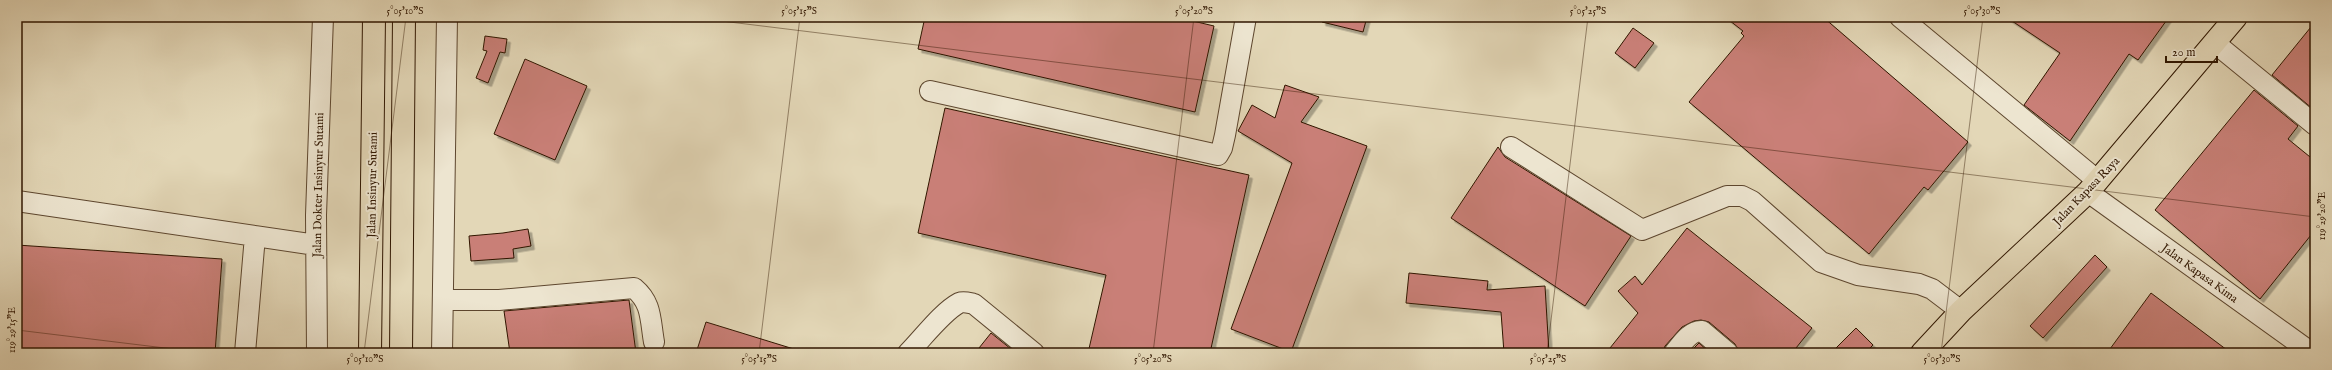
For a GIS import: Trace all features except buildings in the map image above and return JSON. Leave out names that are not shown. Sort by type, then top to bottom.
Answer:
[{"type":"main road","name":"Jalan Kapasa Raya","points":[[1922,353],[1961,312],[2093,187],[2216,44],[2236,17]]},
{"type":"main road","name":"Jalan Insinyur Sutami","points":[[370,353],[374,22]]},
{"type":"main road","points":[[401,353],[404,22]]},
{"type":"street","name":"Jalan Dokter Insinyur Sutami","points":[[317,353],[316,245],[323,17]]},
{"type":"street","points":[[442,353],[447,17]]},
{"type":"street","points":[[930,91],[1214,155],[1220,154],[1232,99],[1246,17]]},
{"type":"street","name":"Jalan Kapasa Kima","points":[[1900,17],[2093,187],[2312,353]]},
{"type":"street","points":[[2216,44],[2315,125]]},
{"type":"street","points":[[1511,147],[1642,230],[1727,196],[1742,196],[1752,201],[1821,262],[1858,275],[1919,284],[1932,288],[1961,312]]},
{"type":"street","points":[[17,201],[316,245]]},
{"type":"street","points":[[245,353],[255,236]]},
{"type":"street","points":[[443,300],[499,300],[634,288],[644,297],[648,306],[654,342]]},
{"type":"street","points":[[908,353],[949,311],[960,303],[966,302],[974,304],[1034,353]]},
{"type":"street","points":[[1674,353],[1688,338],[1698,331],[1702,332],[1728,353]]}]
